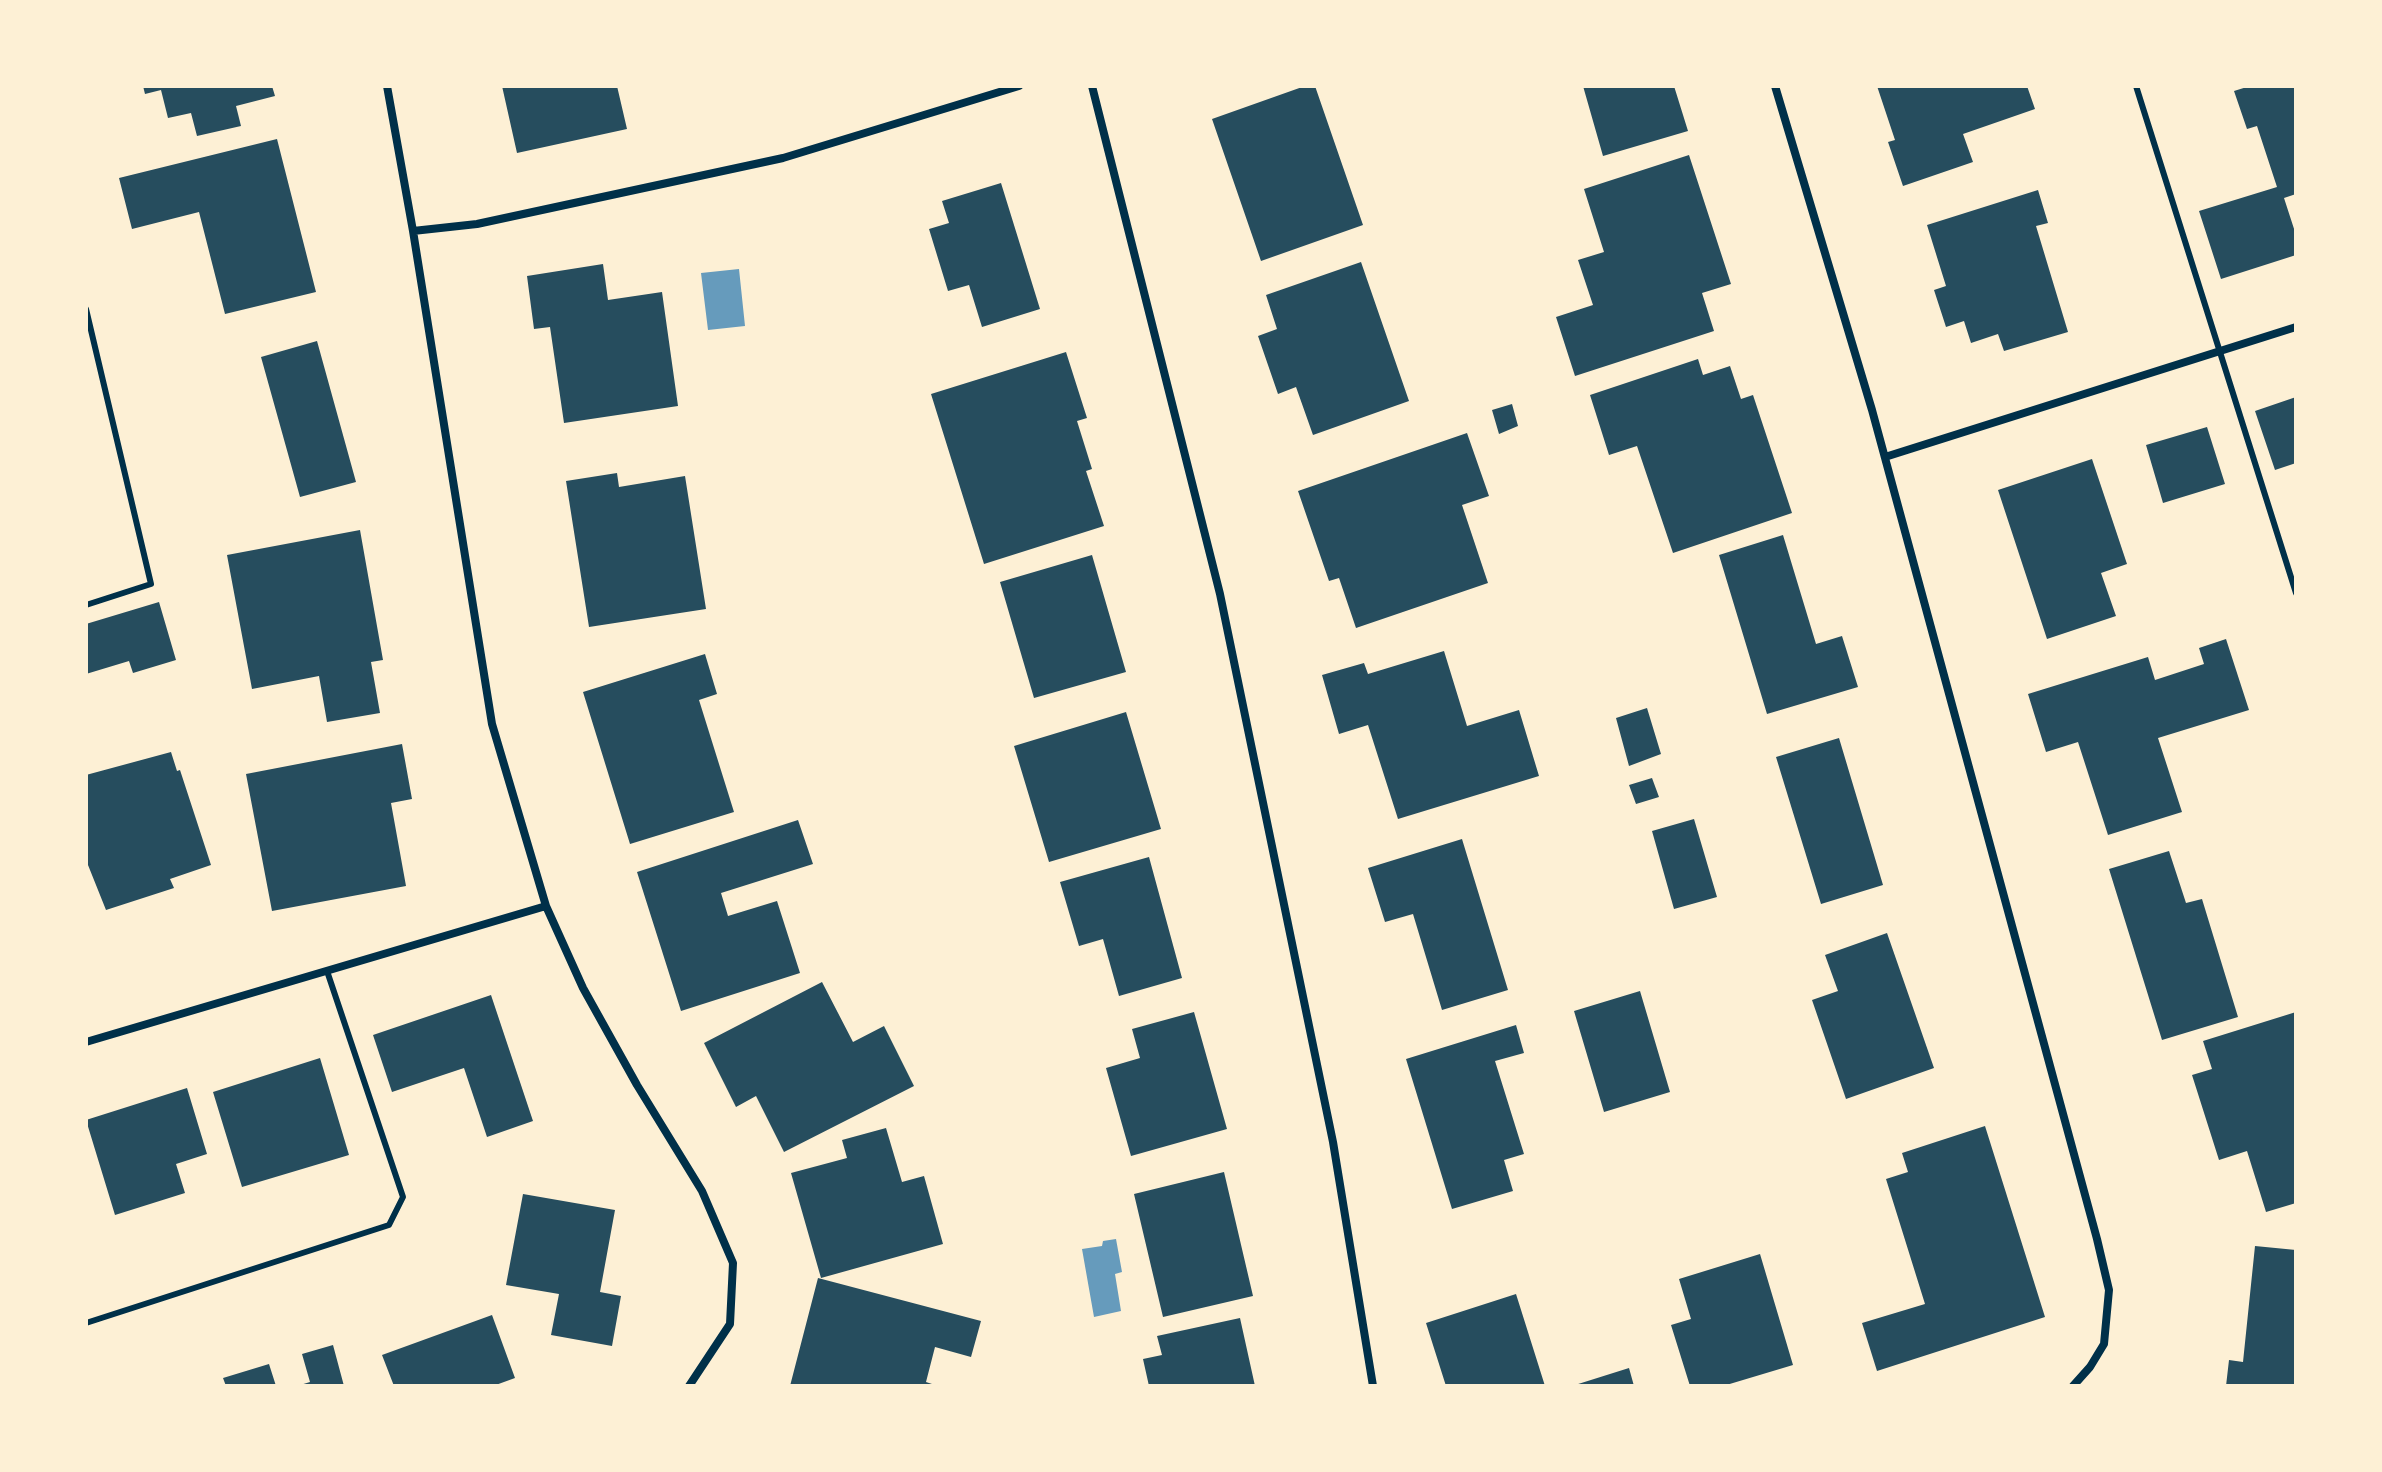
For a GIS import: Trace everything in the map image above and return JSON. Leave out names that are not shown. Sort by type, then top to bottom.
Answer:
[{"type":"street","points":[[387,86],[492,724],[546,906],[583,988],[637,1085],[702,1191],[733,1263],[730,1324],[689,1386]]},
{"type":"street","points":[[413,231],[477,224],[783,158],[1019,86]]},
{"type":"street","points":[[1092,86],[1220,594],[1333,1142],[1373,1386]]},
{"type":"street","points":[[1775,86],[1885,457],[2109,1290],[2104,1344],[2073,1386]]},
{"type":"street","points":[[1885,457],[2296,327]]},
{"type":"street","points":[[86,1042],[546,906]]},
{"type":"lane","points":[[2136,86],[2296,593]]},
{"type":"lane","points":[[86,309],[151,584],[86,605]]},
{"type":"lane","points":[[86,1323],[389,1225],[403,1197],[327,971]]},
{"type":"water","points":[[739,269],[745,326],[708,330],[701,273]]},
{"type":"water","points":[[1116,1239],[1122,1272],[1115,1274],[1121,1311],[1094,1317],[1082,1249],[1102,1246],[1103,1241]]},
{"type":"building","points":[[143,86],[272,86],[275,96],[236,106],[241,126],[197,136],[191,113],[168,118],[161,90],[145,94]]},
{"type":"building","points":[[502,86],[617,86],[627,129],[517,153]]},
{"type":"building","points":[[1305,86],[1315,86],[1363,225],[1261,261],[1212,119]]},
{"type":"building","points":[[1583,86],[1674,86],[1688,131],[1603,156]]},
{"type":"building","points":[[1877,86],[2027,86],[2035,109],[1963,134],[1973,162],[1903,186],[1888,142],[1895,140]]},
{"type":"building","points":[[2250,86],[2296,86],[2296,194],[2284,198],[2296,235],[2296,255],[2221,279],[2199,211],[2277,187],[2257,126],[2247,129],[2234,91]]},
{"type":"building","points":[[277,139],[316,292],[225,314],[199,212],[132,229],[119,178]]},
{"type":"building","points":[[1689,155],[1731,284],[1702,293],[1714,331],[1575,376],[1556,317],[1593,305],[1578,260],[1604,252],[1584,189]]},
{"type":"building","points":[[1001,183],[1040,309],[982,327],[969,285],[948,291],[929,229],[949,223],[942,201]]},
{"type":"building","points":[[2038,190],[2048,223],[2036,226],[2068,332],[2004,351],[1998,334],[1971,343],[1964,321],[1946,327],[1934,290],[1946,286],[1927,225]]},
{"type":"building","points":[[1361,262],[1409,401],[1313,435],[1296,387],[1278,394],[1258,336],[1277,329],[1266,295]]},
{"type":"building","points":[[603,264],[608,300],[662,292],[678,406],[564,423],[550,327],[534,329],[527,276]]},
{"type":"building","points":[[317,341],[356,482],[300,497],[261,357]]},
{"type":"building","points":[[1066,352],[1087,418],[1077,421],[1092,469],[1086,471],[1104,526],[984,564],[931,394]]},
{"type":"building","points":[[1698,359],[1703,375],[1730,366],[1741,399],[1753,395],[1792,513],[1673,553],[1637,446],[1609,455],[1590,395]]},
{"type":"building","points":[[2296,397],[2296,463],[2275,470],[2255,411]]},
{"type":"building","points":[[1512,404],[1518,426],[1499,434],[1492,410]]},
{"type":"building","points":[[2207,427],[2225,484],[2163,503],[2146,445]]},
{"type":"building","points":[[1467,433],[1489,496],[1462,505],[1488,583],[1356,628],[1339,578],[1329,581],[1298,491]]},
{"type":"building","points":[[2092,459],[2127,564],[2101,573],[2116,616],[2047,639],[1998,490]]},
{"type":"building","points":[[617,473],[619,487],[685,476],[706,609],[589,627],[566,481]]},
{"type":"building","points":[[360,530],[383,660],[371,662],[380,713],[327,722],[319,676],[252,689],[227,555]]},
{"type":"building","points":[[1783,535],[1816,644],[1842,636],[1858,687],[1767,714],[1719,555]]},
{"type":"building","points":[[1092,555],[1126,672],[1034,698],[1000,582]]},
{"type":"building","points":[[159,602],[176,660],[133,673],[129,661],[86,674],[86,624]]},
{"type":"building","points":[[2226,639],[2249,710],[2158,738],[2182,812],[2108,835],[2078,742],[2046,752],[2028,694],[2148,657],[2155,680],[2204,664],[2199,648]]},
{"type":"building","points":[[1444,651],[1467,726],[1519,710],[1539,776],[1398,819],[1368,725],[1339,734],[1322,675],[1364,663],[1368,674]]},
{"type":"building","points":[[705,654],[717,694],[699,700],[734,812],[630,844],[583,692]]},
{"type":"building","points":[[1647,708],[1661,754],[1629,766],[1616,718]]},
{"type":"building","points":[[1126,712],[1161,829],[1049,862],[1014,746]]},
{"type":"building","points":[[1839,738],[1883,885],[1821,904],[1776,757]]},
{"type":"building","points":[[402,744],[412,799],[391,803],[406,886],[272,911],[246,774]]},
{"type":"building","points":[[171,752],[177,771],[180,770],[211,865],[170,879],[174,888],[106,910],[86,860],[86,775]]},
{"type":"building","points":[[1652,778],[1659,797],[1636,804],[1629,785]]},
{"type":"building","points":[[1694,819],[1717,897],[1674,909],[1652,831]]},
{"type":"building","points":[[798,820],[813,864],[721,893],[728,916],[777,901],[800,973],[681,1011],[637,872]]},
{"type":"building","points":[[1462,839],[1508,990],[1442,1010],[1413,914],[1385,922],[1368,868]]},
{"type":"building","points":[[2169,851],[2186,903],[2202,899],[2238,1017],[2162,1040],[2109,869]]},
{"type":"building","points":[[1149,857],[1182,978],[1119,996],[1103,939],[1079,946],[1060,882]]},
{"type":"building","points":[[1887,933],[1934,1068],[1846,1099],[1812,1000],[1838,991],[1825,955]]},
{"type":"building","points":[[822,982],[853,1042],[884,1026],[914,1086],[784,1152],[756,1096],[736,1107],[704,1043]]},
{"type":"building","points":[[1640,991],[1670,1092],[1604,1112],[1574,1011]]},
{"type":"building","points":[[491,995],[533,1121],[487,1137],[464,1068],[392,1092],[373,1035]]},
{"type":"building","points":[[1194,1012],[1227,1129],[1131,1156],[1106,1068],[1140,1058],[1132,1029]]},
{"type":"building","points":[[2296,1012],[2296,1203],[2266,1212],[2247,1151],[2219,1160],[2192,1075],[2212,1069],[2203,1041]]},
{"type":"building","points":[[1516,1025],[1524,1053],[1495,1061],[1524,1154],[1504,1160],[1513,1191],[1452,1209],[1406,1059]]},
{"type":"building","points":[[320,1058],[349,1155],[242,1187],[213,1092]]},
{"type":"building","points":[[187,1088],[207,1154],[176,1164],[185,1193],[115,1215],[86,1120]]},
{"type":"building","points":[[1985,1126],[2045,1317],[1877,1371],[1862,1323],[1925,1304],[1886,1179],[1908,1172],[1902,1153]]},
{"type":"building","points":[[886,1128],[902,1182],[924,1176],[943,1244],[821,1278],[791,1173],[847,1158],[842,1140]]},
{"type":"building","points":[[1224,1172],[1253,1296],[1163,1317],[1134,1194]]},
{"type":"building","points":[[523,1194],[615,1210],[600,1292],[621,1296],[612,1346],[551,1335],[559,1294],[506,1285]]},
{"type":"building","points":[[2255,1246],[2296,1250],[2296,1386],[2226,1386],[2229,1360],[2243,1362]]},
{"type":"building","points":[[1760,1254],[1793,1365],[1723,1386],[1690,1386],[1671,1325],[1691,1319],[1679,1279]]},
{"type":"building","points":[[818,1278],[981,1321],[971,1357],[935,1347],[926,1382],[938,1386],[790,1386]]},
{"type":"building","points":[[1516,1294],[1545,1386],[1446,1386],[1426,1323]]},
{"type":"building","points":[[492,1315],[515,1378],[493,1386],[394,1386],[382,1355]]},
{"type":"building","points":[[1240,1318],[1255,1386],[1149,1386],[1143,1359],[1162,1355],[1157,1336]]},
{"type":"building","points":[[333,1345],[344,1386],[297,1386],[310,1382],[302,1354]]},
{"type":"building","points":[[269,1364],[276,1386],[226,1386],[223,1378]]},
{"type":"building","points":[[1629,1368],[1634,1386],[1575,1386],[1575,1385]]}]
